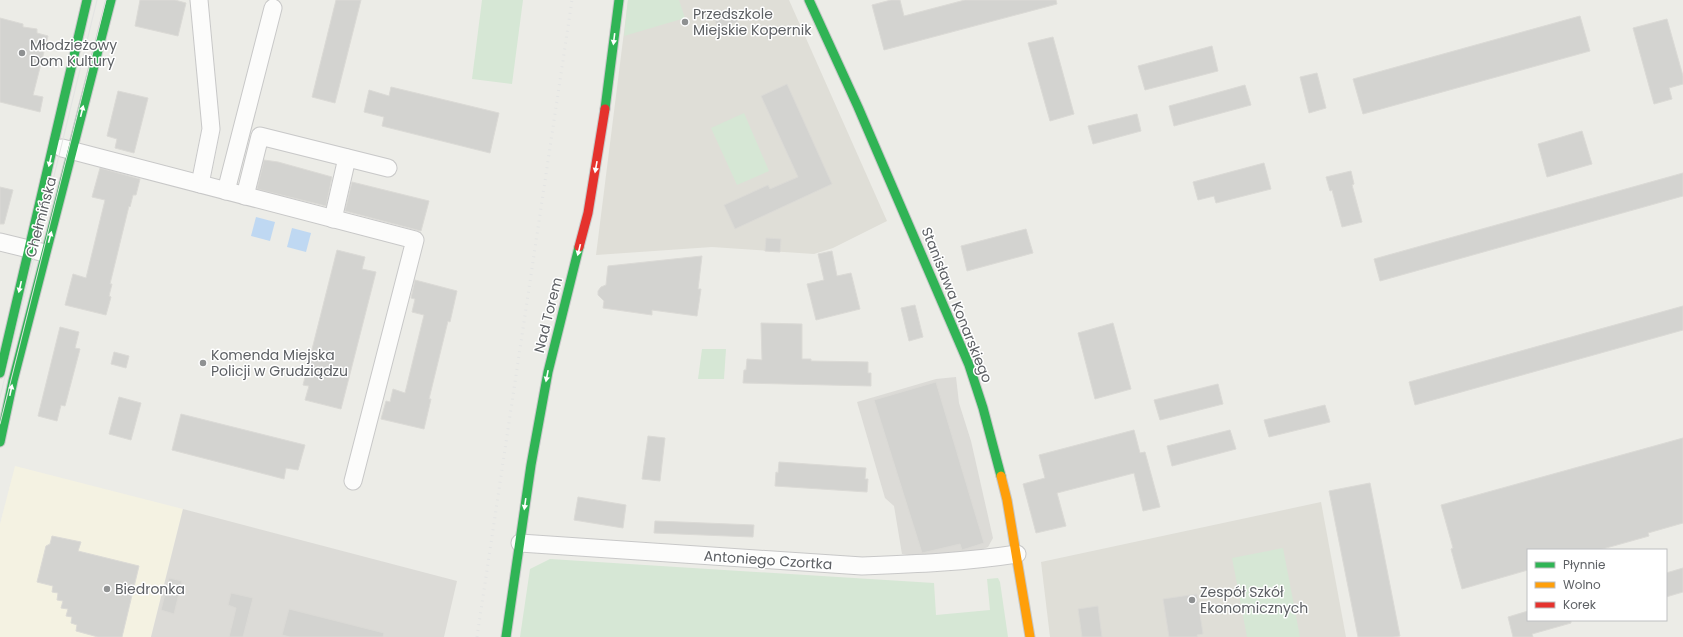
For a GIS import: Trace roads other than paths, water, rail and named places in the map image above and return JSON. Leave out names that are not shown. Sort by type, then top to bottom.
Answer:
[{"type":"street","name":"Chełmińska","points":[[0,442],[37,251],[54,146],[87,0]]},
{"type":"street","name":"Chełmińska","points":[[0,373],[37,251],[73,150],[111,0]]},
{"type":"street","points":[[199,0],[211,130],[200,184]]},
{"type":"street","name":"Nad Torem","points":[[506,637],[531,465],[548,372],[588,212],[602,136],[619,0]]},
{"type":"street","name":"Stanisława Konarskiego","points":[[809,0],[862,114],[969,365],[984,408],[996,451],[1007,500],[1030,637]]},
{"type":"street","points":[[226,191],[273,8]]},
{"type":"street","points":[[245,196],[260,136],[388,168]]},
{"type":"street","points":[[54,146],[415,240],[354,482]]},
{"type":"street","points":[[333,219],[347,158]]},
{"type":"street","points":[[0,242],[37,251]]},
{"type":"street","name":"Antoniego Czortka","points":[[520,543],[862,566],[918,564],[995,558],[1017,554]]},
{"type":"water","points":[[256,217],[275,222],[270,241],[251,236]]},
{"type":"water","points":[[292,228],[311,233],[306,252],[287,247]]},
{"type":"tram line","points":[[0,397],[97,0]]},
{"type":"tram line","points":[[0,424],[106,0]]},
{"type":"railway","points":[[477,637],[572,0]]},
{"type":"place","name":"Przedszkole Miejskie Kopernik","points":[[685,22]]},
{"type":"place","name":"Młodzieżowy Dom Kultury","points":[[22,53]]},
{"type":"place","name":"Komenda Miejska Policji w Grudziądzu","points":[[203,363]]},
{"type":"place","name":"Biedronka","points":[[107,589]]},
{"type":"place","name":"Zespół Szkół Ekonomicznych","points":[[1192,600]]}]
